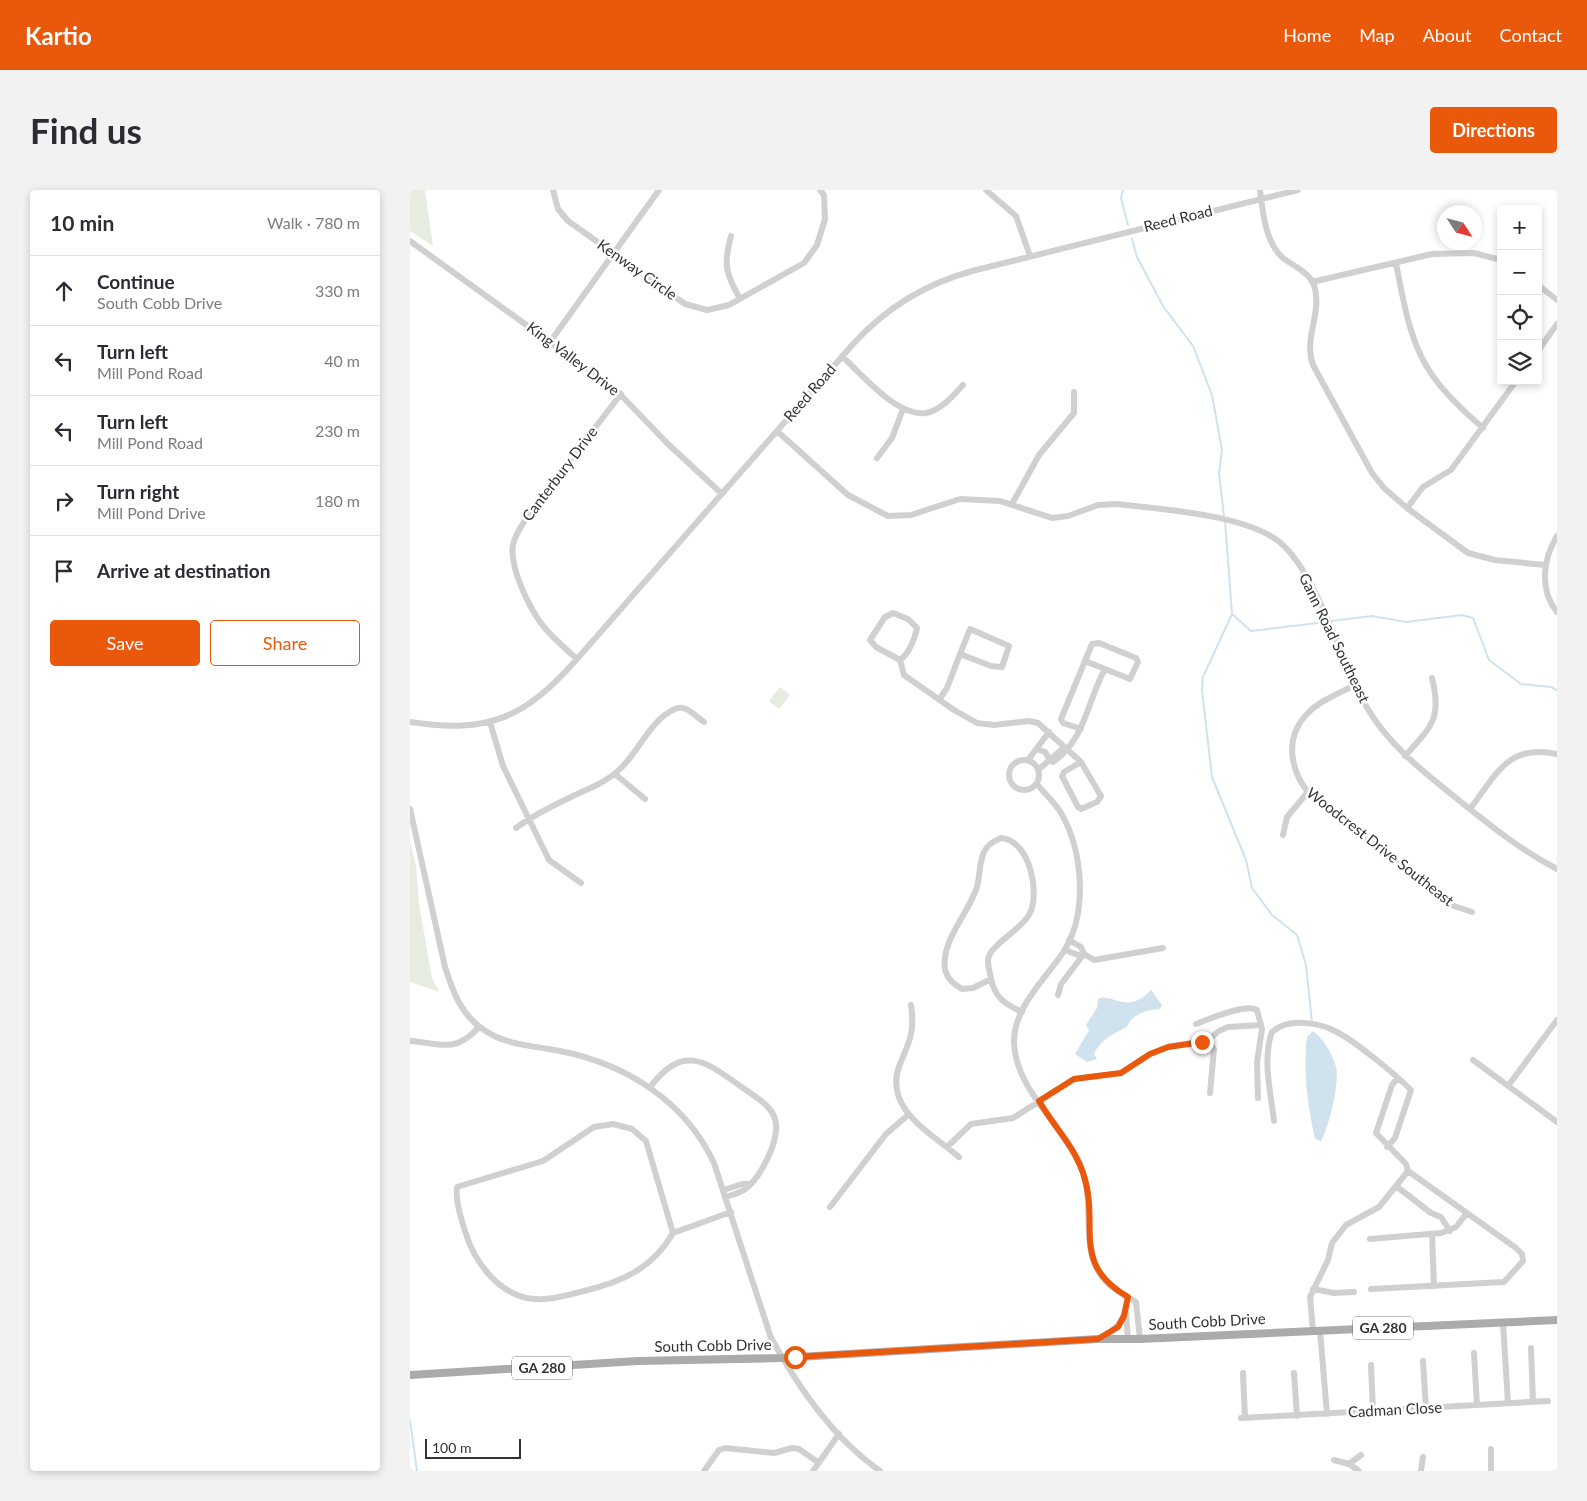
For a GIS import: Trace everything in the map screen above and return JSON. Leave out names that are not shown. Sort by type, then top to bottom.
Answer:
[{"type":"main road","name":"South Cobb Drive","points":[[410,1375],[638,1361],[782,1358],[1098,1339],[1140,1340],[1557,1320]]},
{"type":"street","name":"Kenway Circle","points":[[553,190],[561,214],[685,304],[707,310],[730,305],[804,263],[817,245],[825,219],[824,195],[820,190]]},
{"type":"street","points":[[550,342],[659,190]]},
{"type":"street","points":[[1260,190],[1266,226],[1272,245],[1282,257],[1312,282],[1316,301],[1308,346],[1313,365],[1372,473],[1384,488],[1407,508],[1468,553],[1496,560],[1545,565]]},
{"type":"street","name":"Reed Road","points":[[410,722],[452,726],[490,722],[511,715],[533,703],[551,688],[842,356],[880,317],[900,302],[927,287],[972,271],[1298,190]]},
{"type":"street","points":[[990,191],[1018,220],[1030,256]]},
{"type":"street","points":[[731,236],[726,256],[726,270],[740,299]]},
{"type":"street","name":"King Valley Drive","points":[[410,241],[621,394],[668,444],[722,494]]},
{"type":"street","points":[[1312,282],[1432,254],[1474,253],[1497,259]]},
{"type":"street","points":[[1396,263],[1414,340],[1421,356],[1430,372],[1463,410],[1483,428]]},
{"type":"street","points":[[1542,288],[1557,300]]},
{"type":"street","points":[[1542,345],[1557,324]]},
{"type":"street","points":[[842,356],[890,400],[903,409],[920,412],[933,410],[946,402],[963,385]]},
{"type":"street","points":[[1407,508],[1422,487],[1452,470],[1513,385]]},
{"type":"street","points":[[1012,504],[1039,455],[1074,412],[1074,392]]},
{"type":"street","name":"Canterbury Drive","points":[[577,659],[548,631],[538,618],[519,580],[513,545],[518,531],[531,511],[621,394]]},
{"type":"street","points":[[877,458],[892,438],[903,409]]},
{"type":"street","name":"Gann Road Southeast","points":[[777,431],[848,495],[884,514],[906,516],[960,499],[990,500],[1012,504],[1052,518],[1108,504],[1208,517],[1233,522],[1266,533],[1283,545],[1307,578],[1355,685],[1378,724],[1405,756],[1521,848],[1557,869]]},
{"type":"street","points":[[1557,536],[1545,565],[1547,589],[1557,612]]},
{"type":"street","points":[[900,660],[909,649],[917,628],[908,618],[893,612],[885,617],[870,640],[876,648],[900,660],[904,675],[976,723],[994,724],[1029,721],[1038,723],[1081,762],[1101,796],[1097,802],[1081,809],[1078,807],[1062,776],[1064,772],[1081,762]]},
{"type":"street","points":[[939,700],[947,688],[960,654],[970,629],[1009,646],[1007,657],[1000,668],[960,654]]},
{"type":"street","points":[[1081,729],[1063,723],[1061,719],[1086,661],[1095,642],[1138,660],[1130,679],[1086,661]]},
{"type":"street","points":[[1038,770],[1061,750],[1068,749],[1081,729],[1105,669]]},
{"type":"street","points":[[1405,756],[1435,718],[1437,701],[1432,678]]},
{"type":"street","name":"Woodcrest Drive Southeast","points":[[1355,685],[1317,706],[1304,717],[1293,743],[1292,758],[1298,778],[1307,793],[1454,906],[1472,912]]},
{"type":"street","points":[[516,828],[528,819],[601,784],[615,774],[670,711],[677,708],[687,709],[704,722]]},
{"type":"street","points":[[490,722],[503,766],[548,860],[581,883]]},
{"type":"street","points":[[1028,760],[1038,770],[1039,779],[1037,784],[1027,790],[1020,790],[1010,782],[1010,771],[1014,764],[1028,760],[1049,732]]},
{"type":"street","points":[[1037,749],[1045,752],[1050,761]]},
{"type":"street","points":[[1470,809],[1511,758],[1532,751],[1557,754]]},
{"type":"street","points":[[615,774],[645,799]]},
{"type":"street","points":[[1037,784],[1060,812],[1067,824],[1079,876],[1080,900],[1079,911],[1065,950],[1032,994],[1022,1012],[1014,1042],[1022,1076],[1066,1141],[1083,1172],[1088,1197],[1090,1246],[1095,1266],[1101,1276],[1136,1302],[1140,1340]]},
{"type":"street","points":[[1283,835],[1287,817],[1307,793]]},
{"type":"street","points":[[410,809],[448,976],[463,1010],[479,1027],[491,1035],[512,1042],[599,1060],[629,1073],[650,1087],[678,1111],[696,1132],[711,1156],[771,1338],[782,1358],[814,1405],[839,1434],[861,1458],[880,1471]]},
{"type":"street","points":[[991,979],[973,988],[962,989],[951,982],[945,970],[946,958],[951,941],[976,887],[984,852],[994,841],[1006,839],[1020,847],[1029,866],[1033,884],[1032,905],[1029,915],[1015,932],[992,950],[988,958],[993,991],[1005,1004],[1022,1012]]},
{"type":"street","points":[[1069,940],[1081,947],[1084,954],[1094,960],[1163,948]]},
{"type":"street","points":[[1065,950],[1078,955],[1084,954]]},
{"type":"street","points":[[1058,995],[1060,984],[1084,954]]},
{"type":"street","points":[[911,1005],[913,1029],[896,1081],[898,1099],[908,1115],[959,1157]]},
{"type":"street","points":[[1196,1024],[1220,1015],[1251,1008],[1259,1012],[1261,1025],[1257,1062],[1258,1098]]},
{"type":"street","points":[[1508,1086],[1557,1020]]},
{"type":"street","points":[[1274,1121],[1269,1078],[1269,1051],[1272,1032],[1282,1026],[1296,1023],[1312,1024],[1335,1031],[1411,1090],[1395,1138],[1387,1146]]},
{"type":"street","points":[[947,1148],[971,1124],[1013,1118],[1074,1079],[1121,1073],[1159,1050],[1208,1040],[1219,1031],[1228,1027],[1261,1025]]},
{"type":"street","points":[[410,1041],[451,1046],[468,1038],[479,1027]]},
{"type":"street","points":[[1208,1040],[1214,1049],[1210,1093]]},
{"type":"street","points":[[650,1087],[665,1070],[675,1063],[685,1060],[698,1060],[714,1068],[767,1106],[775,1120],[775,1138],[761,1171],[745,1190],[725,1194]]},
{"type":"street","points":[[1473,1060],[1557,1122]]},
{"type":"street","points":[[1371,1289],[1504,1282],[1523,1261],[1522,1254],[1516,1248],[1408,1171],[1406,1164],[1377,1136],[1376,1131],[1382,1120],[1392,1085],[1398,1079]]},
{"type":"street","points":[[830,1207],[886,1134],[908,1115]]},
{"type":"street","points":[[673,1233],[646,1140],[632,1130],[620,1126],[594,1127],[543,1161],[458,1185],[456,1188],[468,1242],[478,1260],[503,1287],[526,1298],[554,1298],[621,1280],[634,1274],[656,1257],[673,1233],[731,1212]]},
{"type":"street","points":[[1327,1414],[1317,1331],[1309,1303],[1313,1289],[1338,1232],[1346,1225],[1379,1207],[1408,1171]]},
{"type":"street","points":[[1396,1186],[1431,1213],[1441,1217],[1450,1231]]},
{"type":"street","points":[[1370,1239],[1450,1231],[1456,1227],[1466,1213]]},
{"type":"street","points":[[1432,1234],[1434,1286]]},
{"type":"street","points":[[1313,1289],[1334,1293],[1354,1292]]},
{"type":"street","points":[[1098,1339],[1118,1327],[1124,1316],[1128,1297]]},
{"type":"street","points":[[1126,1306],[1128,1340]]},
{"type":"street","points":[[1503,1323],[1508,1403]]},
{"type":"street","points":[[1531,1348],[1533,1402]]},
{"type":"street","points":[[1474,1353],[1477,1405]]},
{"type":"street","points":[[1423,1361],[1426,1408]]},
{"type":"street","points":[[1371,1365],[1373,1411]]},
{"type":"street","name":"Cadman Close","points":[[1243,1373],[1243,1418],[1548,1401]]},
{"type":"street","points":[[1294,1373],[1297,1416]]},
{"type":"street","points":[[813,1471],[839,1434]]},
{"type":"street","points":[[704,1471],[719,1450],[725,1448],[774,1453],[792,1448],[799,1449],[819,1463]]},
{"type":"street","points":[[1491,1449],[1491,1471]]},
{"type":"street","points":[[1350,1464],[1362,1456]]},
{"type":"street","points":[[1421,1471],[1423,1456]]},
{"type":"street","points":[[1334,1460],[1350,1464],[1359,1471]]},
{"type":"shaded area","points":[[410,190],[425,190],[433,246],[410,231]]},
{"type":"shaded area","points":[[780,687],[790,695],[779,709],[769,701]]},
{"type":"shaded area","points":[[410,843],[416,865],[419,904],[432,978],[439,992],[410,982]]},
{"type":"water","points":[[1151,990],[1162,1005],[1160,1009],[1150,1010],[1136,1016],[1127,1027],[1104,1041],[1094,1054],[1097,1059],[1087,1062],[1075,1054],[1089,1030],[1086,1025],[1097,1008],[1098,999],[1109,998],[1121,1002],[1135,1001]]},
{"type":"water","points":[[1313,1031],[1324,1042],[1330,1052],[1335,1062],[1337,1074],[1333,1105],[1321,1141],[1315,1139],[1306,1086],[1307,1037]]},
{"type":"waterway","points":[[1123,190],[1121,198],[1128,225]]},
{"type":"waterway","points":[[1132,239],[1137,257],[1163,306],[1193,346],[1212,395],[1222,450],[1219,473],[1224,516]]},
{"type":"waterway","points":[[1225,521],[1232,614],[1203,677],[1202,690],[1212,777],[1246,860],[1252,888],[1272,915],[1297,935],[1306,965],[1312,1022]]},
{"type":"waterway","points":[[1232,614],[1251,631],[1326,622]]},
{"type":"waterway","points":[[1331,621],[1372,616],[1406,622],[1462,615],[1473,618],[1489,660],[1521,684],[1551,687],[1557,690]]},
{"type":"waterway","points":[[410,1420],[417,1471]]},
{"type":"route","points":[[795,1357],[1006,1346],[1098,1339],[1113,1331],[1118,1327],[1124,1316],[1128,1297],[1101,1276],[1095,1266],[1090,1246],[1089,1202],[1083,1172],[1066,1141],[1039,1101],[1074,1079],[1121,1073],[1130,1069],[1150,1054],[1168,1047],[1202,1042]]}]
